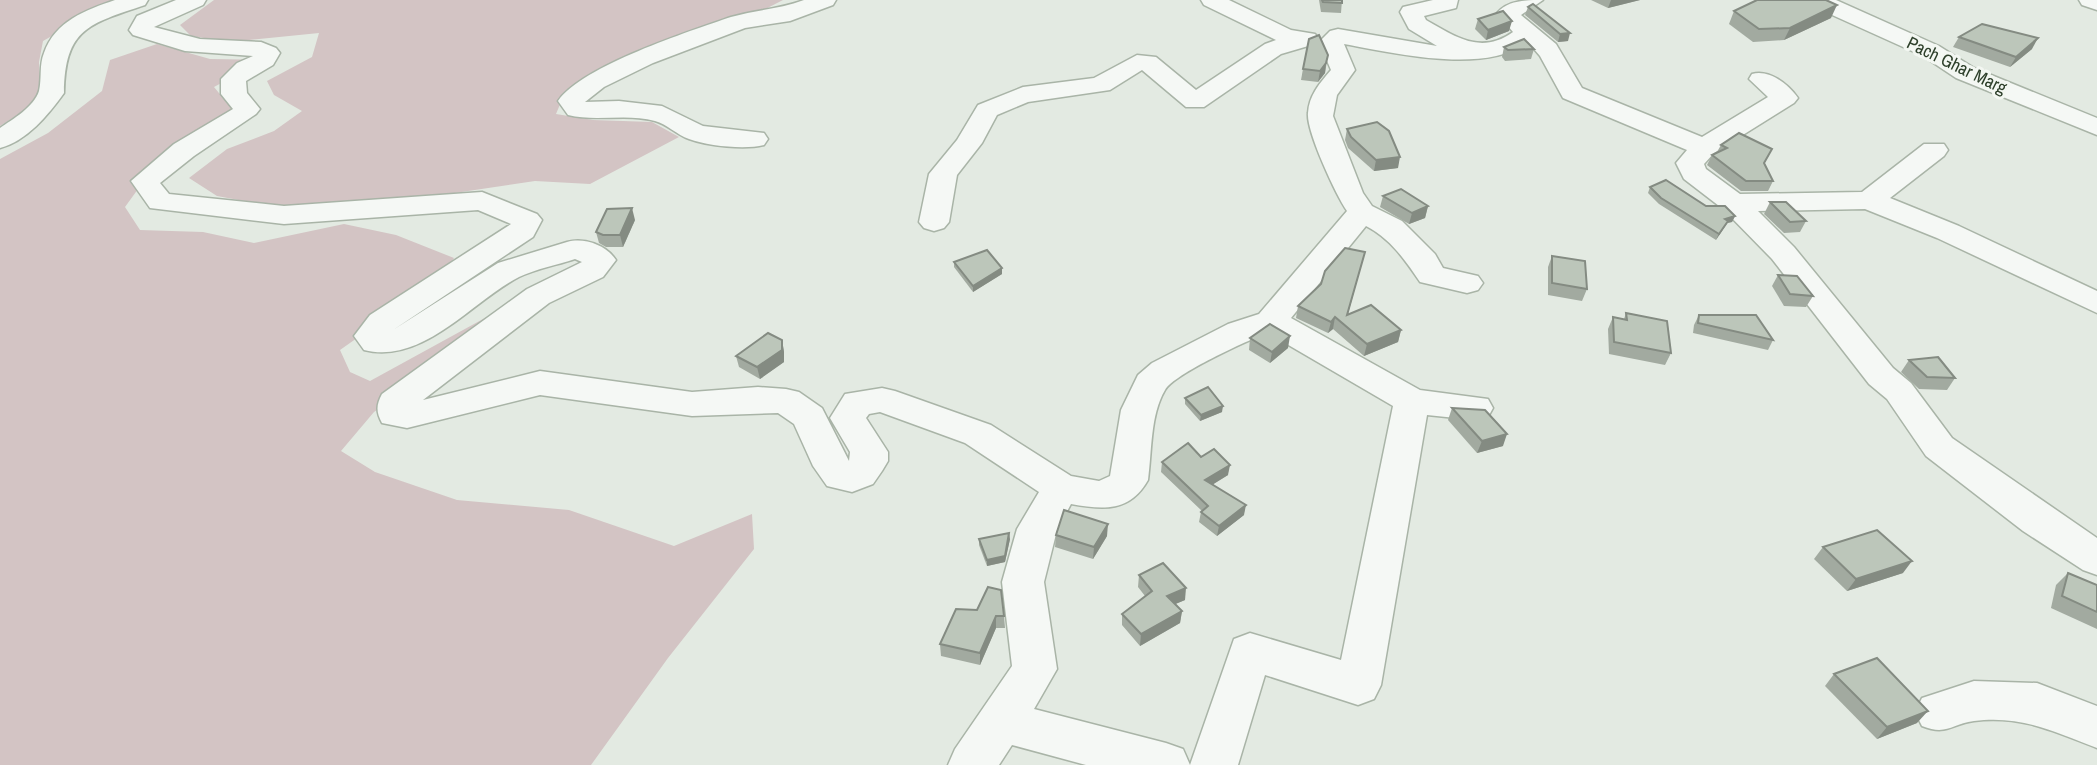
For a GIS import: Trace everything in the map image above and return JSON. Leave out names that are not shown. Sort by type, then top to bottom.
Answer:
[{"type":"street","points":[[0,140],[31,118],[51,93],[50,63],[70,27],[137,0]]},
{"type":"street","points":[[195,0],[145,21],[141,30],[155,37],[208,49],[261,49],[268,53],[264,60],[246,68],[233,79],[234,93],[247,109],[242,115],[184,150],[145,181],[160,202],[284,215],[482,201],[527,219],[522,231],[382,322],[371,336],[376,342],[393,342],[406,337],[509,270],[578,248],[601,260],[592,270],[538,296],[394,403],[396,414],[407,416],[540,383],[692,404],[758,398],[786,401],[808,417],[832,467],[840,476],[852,478],[860,474],[869,461],[869,452],[848,418],[852,408],[864,400],[882,400],[978,434],[1024,461],[1061,488],[1099,495],[1121,490],[1129,480],[1139,410],[1150,383],[1164,372],[1240,331],[1271,321],[1362,212]]},
{"type":"street","points":[[755,139],[697,133],[662,114],[619,109],[576,110],[571,102],[595,82],[645,58],[740,22],[782,16],[825,0]]},
{"type":"street","points":[[1212,0],[1285,36],[1306,39]]},
{"type":"street","points":[[1447,0],[1448,4],[1411,12],[1417,24],[1464,51]]},
{"type":"street","points":[[1532,0],[1508,13],[1514,24],[1536,37],[1555,60],[1572,93],[1704,147]]},
{"type":"street","name":"Pach Ghar Marg","points":[[1818,0],[1931,51],[1965,73],[2097,127]]},
{"type":"street","points":[[2090,0],[2097,3]]},
{"type":"street","points":[[934,222],[943,174],[969,143],[987,110],[1023,95],[1101,85],[1137,62],[1147,62],[1195,102],[1273,49],[1306,39],[1338,36],[1433,54],[1507,47],[1527,32]]},
{"type":"street","points":[[1338,36],[1331,42],[1343,70],[1324,95],[1320,116],[1349,193],[1362,212],[1391,227],[1424,261],[1431,275],[1467,283]]},
{"type":"street","points":[[1762,79],[1785,98],[1704,147],[1690,163],[1694,173],[1733,203],[1783,253],[1881,376],[1899,391],[1939,447],[2037,520],[2097,559]]},
{"type":"street","points":[[1869,200],[1934,150]]},
{"type":"street","points":[[1733,203],[1869,200],[1948,232],[2097,303]]},
{"type":"street","points":[[1271,321],[1412,401],[1475,408]]},
{"type":"street","points":[[1214,765],[1250,652],[1358,685],[1412,401]]},
{"type":"street","points":[[972,765],[1035,669],[1023,582],[1037,529],[1061,488]]},
{"type":"street","points":[[2037,520],[2097,534]]},
{"type":"street","points":[[1938,712],[1974,701],[2038,703],[2097,727]]},
{"type":"street","points":[[1001,721],[1166,765]]},
{"type":"shaded area","points":[[0,0],[116,0],[43,41],[39,62],[41,100],[0,126]]},
{"type":"shaded area","points":[[214,0],[783,0],[738,23],[603,68],[566,90],[556,114],[593,120],[652,122],[679,137],[590,184],[535,181],[314,214],[217,196],[189,178],[227,149],[274,131],[302,111],[274,95],[267,81],[312,57],[319,33],[230,42],[191,36],[180,25]]},
{"type":"shaded area","points":[[157,44],[210,59],[264,60],[214,87],[242,121],[146,178],[125,207],[140,230],[203,232],[254,243],[344,224],[396,235],[454,258],[438,281],[340,350],[350,372],[370,381],[514,302],[512,314],[374,412],[341,451],[375,472],[457,500],[569,510],[674,546],[752,514],[754,549],[668,658],[591,765],[0,765],[0,159],[48,133],[102,91],[110,60]]},
{"type":"building","points":[[1322,0],[1342,0],[1342,3],[1323,2]]},
{"type":"building","points":[[1757,0],[1826,0],[1837,5],[1790,28],[1759,29],[1734,11]]},
{"type":"building","points":[[1533,4],[1570,33],[1560,34],[1528,7]]},
{"type":"building","points":[[1503,11],[1512,21],[1488,30],[1478,19]]},
{"type":"building","points":[[1982,24],[2038,38],[2016,57],[1959,37]]},
{"type":"building","points":[[1319,35],[1328,55],[1326,63],[1320,71],[1303,69],[1309,39]]},
{"type":"building","points":[[1524,39],[1534,49],[1508,50],[1504,47]]},
{"type":"building","points":[[1377,122],[1389,131],[1400,157],[1376,160],[1351,137],[1347,129]]},
{"type":"building","points":[[1739,133],[1772,149],[1764,163],[1773,181],[1746,181],[1712,155],[1727,148],[1721,145]]},
{"type":"building","points":[[1666,180],[1706,206],[1725,206],[1735,216],[1725,219],[1728,221],[1719,234],[1661,198],[1650,187]]},
{"type":"building","points":[[1401,189],[1428,206],[1412,213],[1383,196]]},
{"type":"building","points":[[1770,202],[1786,202],[1806,221],[1790,222]]},
{"type":"building","points":[[632,208],[620,235],[603,235],[596,232],[607,209]]},
{"type":"building","points":[[1345,248],[1365,252],[1347,315],[1371,305],[1401,330],[1367,344],[1335,317],[1331,322],[1298,306],[1321,284],[1325,271]]},
{"type":"building","points":[[987,250],[1002,268],[973,286],[954,262]]},
{"type":"building","points":[[1552,256],[1585,261],[1587,289],[1552,283]]},
{"type":"building","points":[[1778,275],[1797,276],[1813,296],[1790,294]]},
{"type":"building","points":[[1626,313],[1667,321],[1671,353],[1614,342],[1613,317],[1627,320]]},
{"type":"building","points":[[1699,315],[1756,315],[1773,340],[1698,323]]},
{"type":"building","points":[[1270,324],[1290,336],[1272,352],[1250,338]]},
{"type":"building","points":[[768,333],[782,340],[782,350],[757,367],[736,356]]},
{"type":"building","points":[[1938,357],[1955,378],[1927,377],[1909,360]]},
{"type":"building","points":[[1208,387],[1223,406],[1201,415],[1185,398]]},
{"type":"building","points":[[1452,408],[1485,410],[1507,434],[1482,441]]},
{"type":"building","points":[[1188,443],[1201,457],[1214,449],[1230,465],[1205,480],[1246,505],[1219,526],[1201,512],[1208,506],[1162,462]]},
{"type":"building","points":[[1064,510],[1108,524],[1094,547],[1056,535]]},
{"type":"building","points":[[1877,530],[1912,561],[1856,579],[1823,547]]},
{"type":"building","points":[[1009,533],[1005,556],[987,560],[979,539]]},
{"type":"building","points":[[1163,563],[1186,588],[1167,596],[1182,611],[1141,634],[1122,614],[1152,591],[1139,575]]},
{"type":"building","points":[[2068,573],[2097,585],[2097,612],[2062,596]]},
{"type":"building","points":[[988,587],[1001,590],[1004,616],[996,616],[980,653],[940,644],[956,609],[977,610]]},
{"type":"building","points":[[1877,658],[1928,711],[1887,727],[1834,674]]}]
